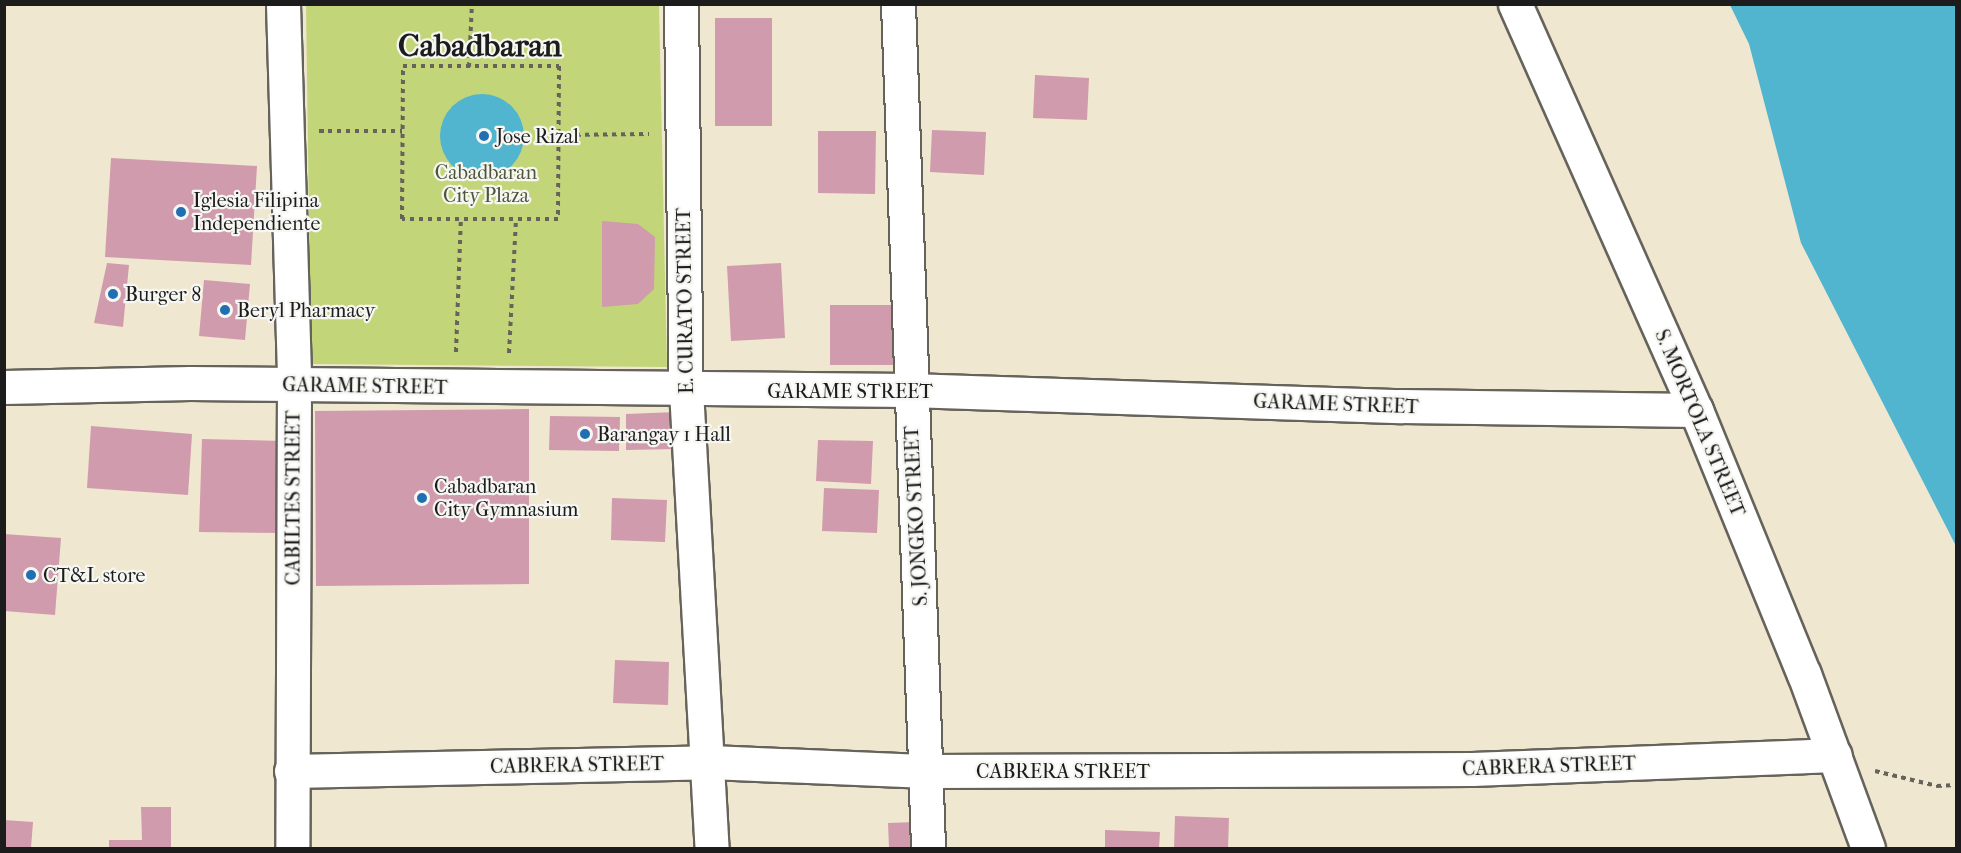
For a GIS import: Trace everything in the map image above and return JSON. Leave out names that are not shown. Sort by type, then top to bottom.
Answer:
[{"type":"street","name":"CABILTES STREET","points":[[282,4],[294,385],[292,849]]},
{"type":"street","name":"E. CURATO STREET","points":[[681,4],[686,390],[710,762],[712,849]]},
{"type":"street","name":"S. JONGKO STREET","points":[[898,4],[909,390],[928,771],[928,849]]},
{"type":"street","name":"S. MORTOLA STREET","points":[[1515,4],[1696,410],[1835,755],[1868,849]]},
{"type":"street","name":"GARAME STREET","points":[[4,387],[294,385],[686,390],[909,390],[1401,406],[1696,410]]},
{"type":"street","name":"CABRERA STREET","points":[[291,771],[710,762],[928,771],[1472,769],[1835,755]]},
{"type":"path","points":[[469,67],[472,4]]},
{"type":"path","points":[[403,66],[559,66],[558,219],[402,219],[402,131],[403,66]]},
{"type":"path","points":[[286,131],[402,131]]},
{"type":"path","points":[[558,135],[683,134]]},
{"type":"path","points":[[457,318],[461,218]]},
{"type":"path","points":[[511,318],[516,219]]},
{"type":"path","points":[[1835,755],[1893,778],[1937,786],[1956,785]]},
{"type":"green space","name":"Cabadbaran City Plaza","points":[[306,5],[659,5],[667,367],[311,364]]},
{"type":"water","points":[[1730,5],[1956,5],[1956,546],[1801,243],[1749,44]]},
{"type":"water","points":[[474,94],[490,94],[506,101],[517,112],[524,128],[521,152],[512,166],[490,178],[474,178],[458,171],[447,160],[440,144],[440,128],[447,112],[458,101]]},
{"type":"building","points":[[715,18],[772,18],[772,126],[715,126]]},
{"type":"building","points":[[1035,75],[1089,78],[1087,120],[1033,118]]},
{"type":"building","points":[[932,130],[986,132],[984,175],[930,172]]},
{"type":"building","points":[[818,131],[876,131],[875,194],[818,193]]},
{"type":"building","name":"Iglesia Filipina Independiente","points":[[111,158],[257,166],[251,265],[105,257]]},
{"type":"building","points":[[602,221],[638,224],[655,237],[654,289],[638,304],[602,307]]},
{"type":"building","name":"Burger 8","points":[[107,263],[129,265],[123,327],[94,323]]},
{"type":"building","points":[[781,263],[785,338],[731,341],[727,266]]},
{"type":"building","name":"Beryl Pharmacy","points":[[204,280],[250,284],[245,340],[199,336]]},
{"type":"building","points":[[830,305],[893,305],[893,365],[830,365]]},
{"type":"building","name":"Cabadbaran City Gymnasium","points":[[529,409],[529,584],[316,586],[315,411]]},
{"type":"building","points":[[677,412],[678,449],[626,450],[626,414]]},
{"type":"building","name":"Barangay 1 Hall","points":[[550,416],[620,417],[619,451],[549,450]]},
{"type":"building","points":[[91,426],[192,434],[188,495],[87,488]]},
{"type":"building","points":[[202,439],[283,441],[282,533],[199,532]]},
{"type":"building","points":[[818,440],[873,441],[871,484],[816,481]]},
{"type":"building","points":[[824,488],[879,490],[877,533],[822,531]]},
{"type":"building","points":[[612,498],[667,500],[665,542],[611,540]]},
{"type":"building","name":"CT&L store","points":[[4,534],[61,538],[55,615],[4,611]]},
{"type":"building","points":[[615,660],[669,662],[668,705],[613,703]]},
{"type":"building","points":[[141,807],[171,807],[171,848],[109,848],[109,840],[142,840]]},
{"type":"building","points":[[1175,816],[1229,818],[1228,848],[1174,848]]},
{"type":"building","points":[[4,820],[33,822],[31,848],[4,848]]},
{"type":"building","points":[[916,822],[918,848],[889,848],[888,823]]},
{"type":"building","points":[[1105,830],[1160,832],[1159,848],[1105,848]]},
{"type":"place","name":"Jose Rizal","points":[[484,136]]},
{"type":"place","name":"Iglesia Filipina Independiente","points":[[181,212]]},
{"type":"place","name":"Burger 8","points":[[113,294]]},
{"type":"place","name":"Beryl Pharmacy","points":[[225,310]]},
{"type":"place","name":"Barangay 1 Hall","points":[[585,434]]},
{"type":"place","name":"Cabadbaran City Gymnasium","points":[[422,498]]},
{"type":"place","name":"CT&L store","points":[[31,575]]},
{"type":"district","name":"Cabadbaran","points":[[480,46]]}]
